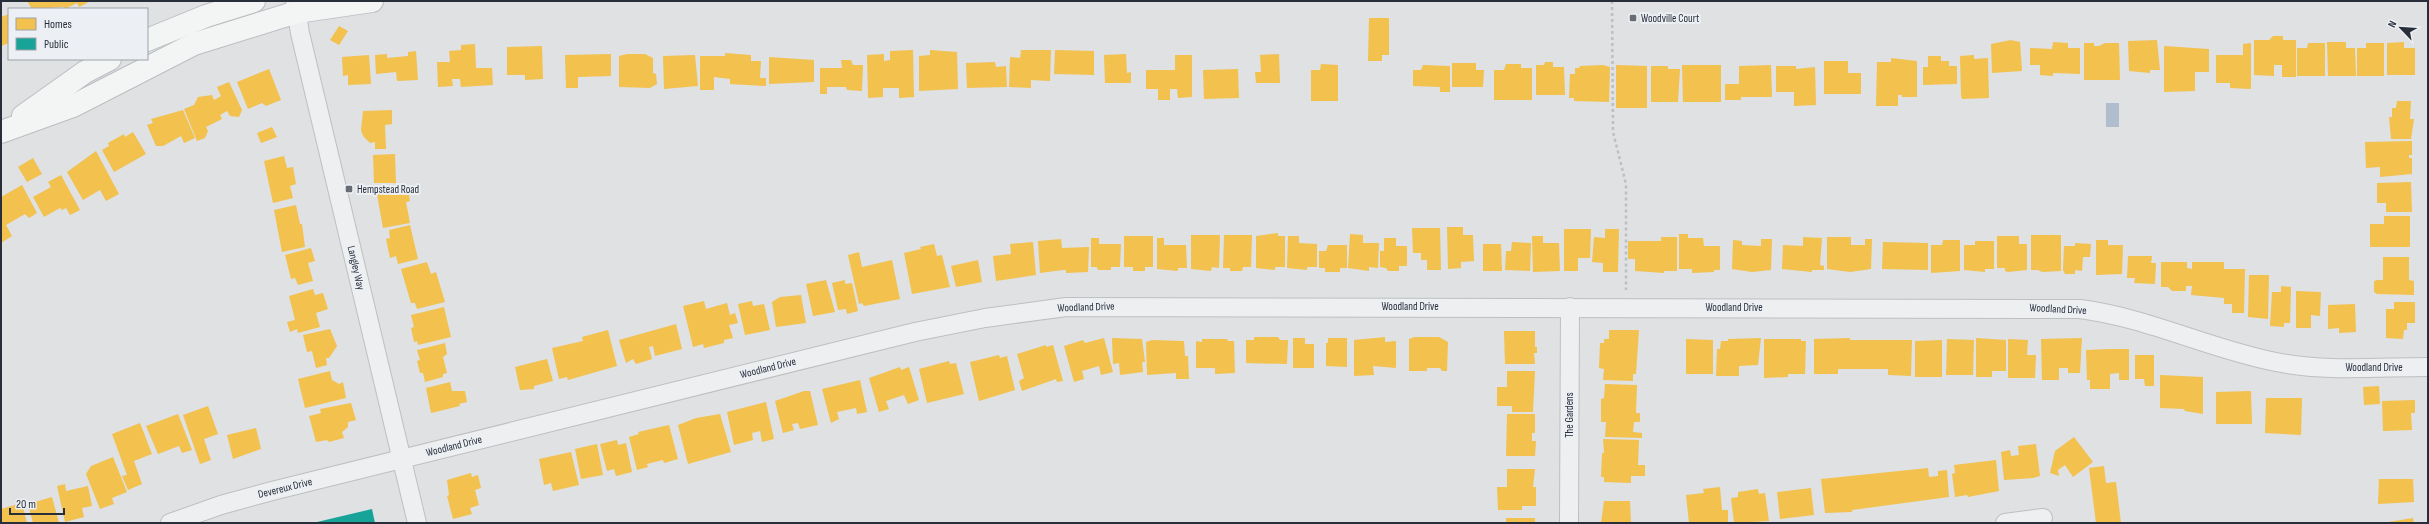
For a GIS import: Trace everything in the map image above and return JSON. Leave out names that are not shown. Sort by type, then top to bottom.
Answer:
[{"type":"main road","points":[[148,40],[206,16],[254,1]]},
{"type":"main road","points":[[1,132],[73,106],[194,44],[296,7],[372,1]]},
{"type":"main road","points":[[1,132],[85,72],[108,60]]},
{"type":"street","name":"Langley Way","points":[[296,7],[417,523]]},
{"type":"street","name":"Woodland Drive","points":[[402,460],[915,332],[1026,311],[1101,306],[1626,306],[2080,309],[2108,312],[2141,320],[2252,356],[2298,366],[2428,367]]},
{"type":"street","name":"The Gardens","points":[[1569,523],[1570,307]]},
{"type":"street","name":"Devereux Drive","points":[[170,523],[242,499],[402,460]]},
{"type":"street","points":[[2005,523],[2043,518]]},
{"type":"path","points":[[1612,1],[1613,132],[1626,184],[1626,306]]},
{"type":"water","points":[[2106,103],[2119,103],[2119,127],[2106,127]]},
{"type":"building: Homes","points":[[27,1],[91,1],[79,7],[77,3],[67,8],[31,8]]},
{"type":"building: Homes","points":[[8,14],[8,43],[1,46],[1,17]]},
{"type":"building: Homes","points":[[1369,18],[1389,18],[1389,55],[1382,55],[1382,61],[1368,61]]},
{"type":"building: Homes","points":[[339,26],[348,31],[339,45],[330,40]]},
{"type":"building: Homes","points":[[2273,36],[2283,36],[2283,40],[2296,40],[2296,77],[2282,77],[2282,65],[2274,65],[2274,76],[2254,75],[2254,40],[2269,40]]},
{"type":"building: Homes","points":[[2011,40],[2020,42],[2022,71],[1992,73],[1991,44]]},
{"type":"building: Homes","points":[[2157,40],[2160,70],[2150,70],[2150,73],[2129,71],[2128,41]]},
{"type":"building: Homes","points":[[2053,42],[2068,43],[2068,48],[2080,48],[2080,74],[2053,73],[2053,76],[2040,75],[2040,65],[2030,65],[2030,48],[2052,49]]},
{"type":"building: Homes","points":[[2327,42],[2346,42],[2346,48],[2355,48],[2356,76],[2328,76]]},
{"type":"building: Homes","points":[[2404,42],[2404,48],[2415,48],[2415,75],[2387,75],[2387,43]]},
{"type":"building: Homes","points":[[2084,43],[2094,43],[2094,46],[2099,46],[2105,43],[2119,43],[2120,80],[2084,80]]},
{"type":"building: Homes","points":[[2251,43],[2251,89],[2230,88],[2230,83],[2216,83],[2216,55],[2243,55],[2243,44]]},
{"type":"building: Homes","points":[[2308,43],[2325,43],[2325,76],[2297,76],[2297,48],[2307,48]]},
{"type":"building: Homes","points":[[2366,43],[2384,43],[2384,76],[2357,76],[2357,48],[2366,48]]},
{"type":"building: Homes","points":[[475,44],[476,68],[492,68],[493,85],[461,87],[460,79],[452,79],[453,86],[438,87],[437,62],[450,62],[449,51],[461,50],[461,45]]},
{"type":"building: Homes","points":[[542,46],[543,79],[525,80],[525,75],[507,75],[507,47]]},
{"type":"building: Homes","points":[[2164,46],[2209,49],[2209,72],[2195,72],[2195,91],[2164,92]]},
{"type":"building: Homes","points":[[913,50],[914,97],[899,98],[899,88],[883,88],[883,97],[868,98],[867,55],[884,54],[884,61],[890,60],[890,51]]},
{"type":"building: Homes","points":[[930,50],[957,52],[958,89],[919,91],[919,56],[930,55]]},
{"type":"building: Homes","points":[[1021,50],[1051,50],[1050,81],[1031,80],[1031,88],[1009,87],[1010,57],[1020,58]]},
{"type":"building: Homes","points":[[1055,50],[1094,51],[1094,75],[1054,74]]},
{"type":"building: Homes","points":[[416,51],[418,80],[397,81],[396,72],[376,74],[375,55],[387,54],[387,58],[408,56],[408,52]]},
{"type":"building: Homes","points":[[725,53],[751,55],[751,61],[761,61],[760,78],[766,78],[766,86],[730,84],[730,79],[714,77],[714,90],[700,90],[700,56],[725,56]]},
{"type":"building: Homes","points":[[611,54],[611,76],[578,77],[578,88],[566,88],[565,55]]},
{"type":"building: Homes","points":[[627,54],[645,54],[653,58],[653,73],[656,74],[657,84],[650,88],[619,87],[619,56]]},
{"type":"building: Homes","points":[[1126,54],[1127,73],[1131,72],[1131,83],[1105,83],[1104,55]]},
{"type":"building: Homes","points":[[1279,54],[1280,83],[1256,83],[1255,72],[1261,72],[1260,55]]},
{"type":"building: Homes","points":[[369,55],[371,84],[348,85],[348,75],[343,76],[342,57]]},
{"type":"building: Homes","points":[[695,55],[698,86],[664,89],[663,56]]},
{"type":"building: Homes","points":[[1175,55],[1192,55],[1192,97],[1178,98],[1177,89],[1170,89],[1170,100],[1158,100],[1158,89],[1146,89],[1146,70],[1175,70]]},
{"type":"building: Homes","points":[[1974,55],[1974,59],[1988,58],[1989,98],[1962,99],[1960,56]]},
{"type":"building: Homes","points":[[1928,56],[1941,56],[1941,61],[1949,61],[1949,66],[1957,66],[1957,84],[1923,85],[1923,67],[1928,67]]},
{"type":"building: Homes","points":[[769,57],[814,60],[814,82],[769,84]]},
{"type":"building: Homes","points":[[1891,58],[1917,61],[1917,97],[1902,97],[1902,95],[1898,95],[1898,106],[1876,106],[1877,62],[1891,62]]},
{"type":"building: Homes","points":[[841,60],[851,60],[853,65],[863,65],[862,91],[847,90],[846,87],[827,87],[827,94],[820,94],[820,68],[842,68]]},
{"type":"building: Homes","points":[[1824,61],[1848,61],[1848,73],[1861,73],[1861,94],[1824,94]]},
{"type":"building: Homes","points":[[995,62],[996,67],[1006,66],[1007,87],[967,88],[966,63]]},
{"type":"building: Homes","points":[[1545,62],[1553,62],[1553,67],[1564,67],[1565,95],[1536,95],[1536,65],[1544,65]]},
{"type":"building: Homes","points":[[1452,63],[1476,63],[1476,70],[1484,70],[1483,87],[1452,87]]},
{"type":"building: Homes","points":[[1321,64],[1338,65],[1338,101],[1311,101],[1311,70],[1320,70]]},
{"type":"building: Homes","points":[[1506,64],[1521,64],[1521,68],[1532,68],[1532,100],[1494,100],[1494,70],[1504,70]]},
{"type":"building: Homes","points":[[1423,65],[1450,66],[1450,92],[1440,92],[1440,87],[1413,86],[1413,70],[1421,70]]},
{"type":"building: Homes","points":[[1603,65],[1610,67],[1609,102],[1574,101],[1574,98],[1569,98],[1570,74],[1575,74],[1575,68],[1579,68],[1580,66]]},
{"type":"building: Homes","points":[[1616,65],[1647,66],[1647,108],[1616,108]]},
{"type":"building: Homes","points":[[1682,65],[1721,65],[1721,102],[1683,102]]},
{"type":"building: Homes","points":[[1771,65],[1772,97],[1741,97],[1741,100],[1725,100],[1725,84],[1739,84],[1739,66]]},
{"type":"building: Homes","points":[[1651,66],[1668,66],[1668,69],[1680,69],[1678,102],[1651,102]]},
{"type":"building: Homes","points":[[1776,66],[1796,66],[1796,69],[1815,67],[1816,105],[1794,106],[1794,92],[1776,92]]},
{"type":"building: Homes","points":[[269,69],[281,100],[266,106],[262,103],[248,109],[237,82]]},
{"type":"building: Homes","points":[[1238,69],[1239,98],[1204,99],[1203,70]]},
{"type":"building: Homes","points":[[229,82],[242,110],[239,117],[230,116],[227,111],[220,115],[222,119],[206,127],[208,131],[205,138],[197,141],[184,109],[194,105],[198,97],[212,95],[214,100],[221,96],[217,87]]},
{"type":"building: Homes","points":[[2397,101],[2411,101],[2410,119],[2414,119],[2411,139],[2391,139],[2389,117],[2392,117],[2392,108],[2396,108]]},
{"type":"building: Homes","points":[[183,110],[195,138],[184,143],[181,136],[163,146],[156,146],[147,125],[153,123],[151,119]]},
{"type":"building: Homes","points":[[392,110],[392,124],[385,125],[386,149],[375,149],[375,142],[370,143],[363,136],[361,130],[363,111]]},
{"type":"building: Homes","points":[[272,127],[277,137],[261,143],[257,133]]},
{"type":"building: Homes","points":[[133,132],[146,154],[114,172],[102,150],[109,146],[108,143],[124,134],[125,137]]},
{"type":"building: Homes","points":[[2412,141],[2412,155],[2409,155],[2409,158],[2412,158],[2412,174],[2380,177],[2380,167],[2366,168],[2365,142]]},
{"type":"building: Homes","points":[[96,151],[119,194],[106,201],[100,190],[83,200],[67,172]]},
{"type":"building: Homes","points":[[395,154],[396,183],[374,183],[373,155]]},
{"type":"building: Homes","points":[[284,156],[287,168],[293,167],[296,184],[290,186],[293,198],[273,203],[264,161]]},
{"type":"building: Homes","points":[[33,158],[42,174],[27,182],[18,167]]},
{"type":"building: Homes","points":[[61,175],[80,210],[70,215],[66,208],[62,210],[60,208],[44,217],[33,197],[51,187],[48,182]]},
{"type":"building: Homes","points":[[2411,182],[2412,212],[2386,212],[2386,203],[2377,203],[2377,183]]},
{"type":"building: Homes","points":[[22,185],[37,213],[29,218],[25,214],[6,225],[12,236],[1,243],[1,197]]},
{"type":"building: Homes","points":[[399,186],[400,191],[408,189],[410,201],[406,202],[410,223],[383,228],[377,194],[385,193],[384,188]]},
{"type":"building: Homes","points":[[296,205],[300,224],[302,224],[305,247],[282,252],[274,210]]},
{"type":"building: Homes","points":[[2384,216],[2410,216],[2410,247],[2370,247],[2370,224],[2384,224]]},
{"type":"building: Homes","points":[[410,225],[418,259],[398,264],[396,256],[390,258],[386,239],[390,238],[389,230]]},
{"type":"building: Homes","points":[[1447,227],[1463,227],[1463,235],[1473,235],[1474,261],[1461,262],[1461,268],[1448,269]]},
{"type":"building: Homes","points":[[1412,228],[1440,228],[1441,270],[1427,270],[1427,260],[1421,260],[1421,253],[1413,253]]},
{"type":"building: Homes","points":[[1564,229],[1591,229],[1590,258],[1578,258],[1578,271],[1564,271]]},
{"type":"building: Homes","points":[[1605,229],[1619,229],[1618,272],[1603,272],[1603,263],[1592,262],[1594,237],[1605,238]]},
{"type":"building: Homes","points":[[1278,233],[1278,236],[1285,236],[1285,267],[1275,267],[1275,270],[1256,268],[1256,236]]},
{"type":"building: Homes","points":[[1350,234],[1363,235],[1363,243],[1379,243],[1378,268],[1369,267],[1369,271],[1348,268]]},
{"type":"building: Homes","points":[[1679,234],[1688,234],[1688,238],[1703,238],[1704,246],[1720,246],[1720,270],[1714,270],[1714,272],[1692,273],[1692,269],[1679,269]]},
{"type":"building: Homes","points":[[1191,235],[1220,235],[1219,268],[1212,267],[1211,271],[1191,269]]},
{"type":"building: Homes","points":[[1224,235],[1252,235],[1251,267],[1243,267],[1242,271],[1230,271],[1230,268],[1223,268]]},
{"type":"building: Homes","points":[[2031,235],[2061,235],[2061,271],[2042,272],[2038,270],[2031,270]]},
{"type":"building: Homes","points":[[1124,236],[1153,236],[1153,267],[1145,267],[1145,271],[1133,271],[1133,267],[1124,267]]},
{"type":"building: Homes","points":[[1288,236],[1299,236],[1299,243],[1317,244],[1317,267],[1307,267],[1307,270],[1287,268]]},
{"type":"building: Homes","points":[[1532,236],[1543,236],[1543,243],[1559,243],[1560,271],[1533,272]]},
{"type":"building: Homes","points":[[1997,236],[2019,236],[2019,244],[2027,244],[2027,270],[2008,272],[2005,271],[2005,268],[1997,268]]},
{"type":"building: Homes","points":[[1661,237],[1677,237],[1677,271],[1664,271],[1664,273],[1635,271],[1635,259],[1628,259],[1628,241],[1661,241]]},
{"type":"building: Homes","points":[[1803,237],[1822,238],[1820,265],[1824,266],[1824,270],[1812,270],[1812,272],[1782,269],[1783,245],[1803,246]]},
{"type":"building: Homes","points":[[1827,237],[1851,237],[1851,245],[1865,245],[1865,239],[1872,239],[1871,269],[1850,272],[1827,269]]},
{"type":"building: Homes","points":[[1091,238],[1099,238],[1099,244],[1121,244],[1120,267],[1111,267],[1111,270],[1098,270],[1097,267],[1091,267]]},
{"type":"building: Homes","points":[[1157,238],[1164,238],[1164,245],[1186,245],[1187,268],[1178,268],[1178,271],[1157,269]]},
{"type":"building: Homes","points":[[1384,238],[1396,238],[1396,246],[1407,246],[1407,266],[1399,266],[1399,271],[1388,271],[1386,268],[1380,267],[1380,251],[1384,251]]},
{"type":"building: Homes","points":[[1061,239],[1062,248],[1089,247],[1088,272],[1066,273],[1066,270],[1063,270],[1040,273],[1038,241]]},
{"type":"building: Homes","points":[[1761,239],[1772,239],[1771,270],[1752,272],[1732,269],[1733,240],[1742,241],[1742,245],[1761,246]]},
{"type":"building: Homes","points":[[1943,240],[1960,240],[1960,271],[1931,273],[1931,245],[1942,245]]},
{"type":"building: Homes","points":[[2096,240],[2108,240],[2108,245],[2123,245],[2122,274],[2096,275]]},
{"type":"building: Homes","points":[[1975,241],[1994,241],[1994,269],[1985,269],[1985,272],[1964,270],[1964,245],[1975,245]]},
{"type":"building: Homes","points":[[1033,242],[1036,275],[996,281],[993,256],[1011,254],[1010,244]]},
{"type":"building: Homes","points":[[1512,242],[1531,243],[1530,271],[1505,270],[1506,251],[1511,251]]},
{"type":"building: Homes","points":[[1883,242],[1928,243],[1928,270],[1882,269]]},
{"type":"building: Homes","points":[[2075,243],[2091,244],[2090,257],[2083,257],[2082,271],[2075,270],[2075,274],[2065,274],[2063,270],[2064,246],[2075,246]]},
{"type":"building: Homes","points":[[934,244],[937,256],[942,255],[950,287],[912,294],[904,253]]},
{"type":"building: Homes","points":[[1483,244],[1501,244],[1502,271],[1483,271]]},
{"type":"building: Homes","points":[[1328,245],[1347,245],[1347,268],[1340,268],[1340,272],[1325,272],[1325,268],[1319,268],[1319,251],[1326,251]]},
{"type":"building: Homes","points":[[311,248],[315,261],[308,263],[313,281],[298,285],[295,278],[291,279],[285,255]]},
{"type":"building: Homes","points":[[859,252],[862,267],[892,260],[900,299],[864,306],[862,303],[859,304],[848,255]]},
{"type":"building: Homes","points":[[2128,256],[2152,256],[2151,263],[2156,263],[2155,284],[2134,283],[2135,278],[2127,278]]},
{"type":"building: Homes","points":[[2383,257],[2409,257],[2409,280],[2414,281],[2414,295],[2377,294],[2374,292],[2374,282],[2376,280],[2383,280]]},
{"type":"building: Homes","points":[[978,260],[982,282],[956,287],[951,266]]},
{"type":"building: Homes","points":[[427,262],[431,274],[436,272],[445,302],[417,309],[415,303],[411,303],[401,269]]},
{"type":"building: Homes","points":[[2161,262],[2187,262],[2187,268],[2192,269],[2192,262],[2224,262],[2224,269],[2245,269],[2244,313],[2232,313],[2232,304],[2224,304],[2224,298],[2191,295],[2192,286],[2186,286],[2186,291],[2172,291],[2168,287],[2161,287]]},
{"type":"building: Homes","points":[[2249,275],[2269,275],[2268,319],[2248,317]]},
{"type":"building: Homes","points":[[826,280],[835,312],[813,316],[806,284]]},
{"type":"building: Homes","points":[[845,280],[845,284],[852,283],[858,311],[847,314],[846,309],[838,310],[832,283]]},
{"type":"building: Homes","points":[[2281,286],[2291,287],[2290,323],[2284,323],[2284,327],[2270,326],[2272,292],[2281,292]]},
{"type":"building: Homes","points":[[313,289],[315,295],[323,293],[328,309],[316,313],[320,327],[298,333],[297,329],[290,332],[287,322],[295,320],[289,296]]},
{"type":"building: Homes","points":[[2296,291],[2321,292],[2320,316],[2311,315],[2311,328],[2296,328]]},
{"type":"building: Homes","points":[[801,295],[806,323],[776,327],[772,302],[780,297]]},
{"type":"building: Homes","points":[[704,301],[706,309],[727,303],[730,315],[735,313],[738,323],[729,325],[733,338],[724,340],[724,343],[704,348],[703,344],[693,347],[683,306]]},
{"type":"building: Homes","points":[[752,301],[753,306],[764,304],[770,330],[745,335],[738,304]]},
{"type":"building: Homes","points":[[2394,302],[2415,302],[2415,323],[2407,323],[2407,330],[2404,330],[2403,339],[2386,338],[2386,309],[2394,309]]},
{"type":"building: Homes","points":[[2355,304],[2356,332],[2339,333],[2339,328],[2328,329],[2328,305]]},
{"type":"building: Homes","points":[[444,307],[451,337],[418,345],[417,341],[414,342],[411,328],[414,327],[411,315]]},
{"type":"building: Homes","points":[[676,324],[682,349],[655,356],[653,346],[649,347],[652,359],[636,364],[633,359],[626,363],[619,340]]},
{"type":"building: Homes","points":[[330,329],[337,346],[329,358],[326,358],[327,365],[316,368],[312,351],[307,352],[303,335]]},
{"type":"building: Homes","points":[[608,330],[617,366],[568,380],[567,377],[559,379],[552,348],[583,341],[582,337]]},
{"type":"building: Homes","points":[[1609,330],[1639,330],[1636,374],[1633,374],[1633,381],[1603,380],[1604,369],[1599,368],[1600,343],[1604,343],[1604,339],[1609,339]]},
{"type":"building: Homes","points":[[1504,331],[1535,331],[1535,347],[1537,347],[1537,353],[1534,353],[1535,364],[1505,364]]},
{"type":"building: Homes","points":[[1254,337],[1278,337],[1280,340],[1288,340],[1287,364],[1246,363],[1246,340],[1254,340]]},
{"type":"building: Homes","points":[[1385,337],[1385,342],[1396,341],[1396,368],[1373,366],[1374,375],[1354,376],[1354,340]]},
{"type":"building: Homes","points":[[1415,337],[1439,337],[1448,342],[1447,371],[1442,371],[1440,368],[1427,368],[1427,371],[1409,371],[1409,339]]},
{"type":"building: Homes","points":[[1104,338],[1113,372],[1101,375],[1099,366],[1082,371],[1084,379],[1074,382],[1064,346],[1083,340],[1085,343]]},
{"type":"building: Homes","points":[[1112,338],[1142,339],[1145,362],[1142,362],[1143,372],[1120,375],[1119,363],[1113,364]]},
{"type":"building: Homes","points":[[1293,338],[1305,338],[1305,344],[1314,344],[1314,368],[1293,368]]},
{"type":"building: Homes","points":[[1328,338],[1347,338],[1347,367],[1326,366],[1326,343],[1328,343]]},
{"type":"building: Homes","points":[[1761,338],[1758,365],[1739,366],[1739,376],[1716,376],[1717,349],[1720,349],[1721,341],[1728,341],[1728,339]]},
{"type":"building: Homes","points":[[1850,338],[1850,340],[1912,340],[1911,376],[1888,375],[1888,369],[1838,369],[1838,374],[1814,374],[1814,339]]},
{"type":"building: Homes","points":[[1976,338],[2006,340],[2006,371],[1992,371],[1992,377],[1976,377]]},
{"type":"building: Homes","points":[[2082,338],[2080,373],[2068,373],[2068,368],[2059,368],[2059,380],[2042,380],[2041,339]]},
{"type":"building: Homes","points":[[1202,339],[1227,339],[1228,341],[1234,341],[1235,373],[1215,374],[1215,368],[1196,368],[1196,341],[1202,342]]},
{"type":"building: Homes","points":[[1686,339],[1713,340],[1713,374],[1686,374]]},
{"type":"building: Homes","points":[[1764,339],[1801,339],[1801,341],[1806,341],[1805,374],[1788,374],[1788,377],[1764,378]]},
{"type":"building: Homes","points":[[1947,339],[1974,340],[1973,375],[1946,375]]},
{"type":"building: Homes","points":[[2008,339],[2028,340],[2027,355],[2036,355],[2035,378],[2008,378]]},
{"type":"building: Homes","points":[[1152,340],[1184,341],[1185,356],[1188,356],[1189,379],[1176,379],[1176,373],[1147,375],[1146,342]]},
{"type":"building: Homes","points":[[1942,340],[1942,377],[1915,377],[1915,341]]},
{"type":"building: Homes","points":[[445,343],[447,354],[443,357],[447,373],[443,374],[443,377],[425,382],[423,373],[420,373],[417,361],[420,360],[417,350]]},
{"type":"building: Homes","points":[[1046,345],[1046,347],[1053,345],[1063,381],[1057,382],[1056,379],[1022,391],[1019,381],[1024,378],[1017,354]]},
{"type":"building: Homes","points":[[2129,349],[2129,380],[2119,380],[2119,373],[2110,374],[2110,389],[2090,389],[2090,380],[2087,380],[2086,350]]},
{"type":"building: Homes","points":[[999,355],[1000,358],[1007,356],[1015,390],[979,401],[970,362]]},
{"type":"building: Homes","points":[[2135,355],[2154,355],[2154,386],[2145,386],[2144,379],[2135,379]]},
{"type":"building: Homes","points":[[547,359],[553,381],[534,386],[534,389],[520,390],[515,367]]},
{"type":"building: Homes","points":[[949,361],[950,364],[956,363],[964,394],[927,403],[919,369]]},
{"type":"building: Homes","points":[[900,367],[901,370],[909,367],[919,400],[908,404],[904,395],[886,401],[889,409],[879,412],[869,378]]},
{"type":"building: Homes","points":[[330,371],[332,380],[339,384],[343,382],[346,398],[305,408],[298,379]]},
{"type":"building: Homes","points":[[1507,371],[1535,371],[1533,412],[1512,412],[1512,406],[1497,406],[1497,387],[1507,387]]},
{"type":"building: Homes","points":[[2160,375],[2203,377],[2203,414],[2185,411],[2184,409],[2160,408]]},
{"type":"building: Homes","points":[[860,380],[867,412],[857,414],[856,408],[837,412],[839,419],[831,423],[822,389]]},
{"type":"building: Homes","points":[[450,382],[452,391],[465,391],[467,402],[459,404],[460,406],[431,413],[426,388]]},
{"type":"building: Homes","points":[[1605,384],[1637,385],[1636,413],[1640,413],[1640,422],[1634,422],[1633,432],[1642,433],[1642,438],[1605,437],[1606,422],[1601,422],[1601,399],[1604,398]]},
{"type":"building: Homes","points":[[2379,386],[2380,404],[2364,405],[2363,387]]},
{"type":"building: Homes","points":[[804,391],[810,391],[818,425],[800,429],[798,423],[792,424],[794,430],[783,433],[775,401]]},
{"type":"building: Homes","points":[[2251,391],[2252,424],[2216,424],[2216,392]]},
{"type":"building: Homes","points":[[2266,398],[2302,398],[2301,435],[2265,433]]},
{"type":"building: Homes","points":[[2415,400],[2415,413],[2411,413],[2412,430],[2383,431],[2382,401]]},
{"type":"building: Homes","points":[[766,402],[774,439],[762,442],[760,431],[752,433],[753,440],[734,445],[727,412]]},
{"type":"building: Homes","points":[[351,403],[356,420],[348,422],[348,427],[342,432],[344,438],[329,442],[327,440],[316,442],[309,416],[321,413],[320,409]]},
{"type":"building: Homes","points":[[208,406],[218,434],[204,439],[211,460],[200,464],[183,415]]},
{"type":"building: Homes","points":[[178,414],[192,450],[182,453],[179,446],[158,454],[146,426]]},
{"type":"building: Homes","points":[[720,414],[731,452],[688,464],[678,425],[696,418]]},
{"type":"building: Homes","points":[[1507,414],[1535,414],[1535,433],[1532,433],[1532,441],[1536,441],[1535,456],[1506,456]]},
{"type":"building: Homes","points":[[140,423],[152,454],[134,461],[142,484],[128,490],[122,476],[127,475],[112,434]]},
{"type":"building: Homes","points":[[669,425],[678,459],[664,463],[663,460],[647,464],[648,467],[637,470],[629,437],[639,434],[638,432]]},
{"type":"building: Homes","points":[[256,428],[261,449],[233,459],[227,435]]},
{"type":"building: Homes","points":[[2074,437],[2093,462],[2073,477],[2065,465],[2058,470],[2059,476],[2050,473],[2055,451]]},
{"type":"building: Homes","points":[[1603,439],[1639,440],[1638,465],[1645,465],[1645,476],[1631,476],[1631,483],[1604,482],[1604,477],[1601,477],[1602,453],[1604,453]]},
{"type":"building: Homes","points":[[617,440],[618,445],[626,443],[632,472],[616,476],[614,469],[607,471],[600,444]]},
{"type":"building: Homes","points":[[597,444],[603,475],[581,479],[575,449]]},
{"type":"building: Homes","points":[[2036,444],[2040,476],[2033,478],[2004,480],[2001,452],[2010,450],[2011,456],[2019,455],[2018,446]]},
{"type":"building: Homes","points":[[571,452],[579,485],[553,491],[551,483],[544,485],[539,459]]},
{"type":"building: Homes","points":[[113,457],[127,492],[112,498],[114,504],[100,509],[86,474],[91,466]]},
{"type":"building: Homes","points":[[1996,460],[1999,491],[1968,497],[1967,495],[1955,497],[1952,474],[1955,473],[1954,465]]},
{"type":"building: Homes","points":[[2104,466],[2106,483],[2116,482],[2121,523],[2096,523],[2089,468]]},
{"type":"building: Homes","points":[[1928,468],[1929,477],[1938,476],[1938,471],[1947,470],[1949,497],[1852,510],[1852,512],[1825,513],[1821,479]]},
{"type":"building: Homes","points":[[1507,469],[1535,469],[1533,487],[1536,487],[1536,506],[1522,506],[1522,510],[1498,510],[1497,487],[1507,487]]},
{"type":"building: Homes","points":[[471,473],[472,477],[478,475],[481,488],[475,490],[479,505],[470,508],[472,514],[453,519],[447,496],[449,495],[447,480]]},
{"type":"building: Homes","points":[[2379,479],[2413,479],[2414,502],[2378,504]]},
{"type":"building: Homes","points":[[65,484],[66,491],[88,486],[92,506],[82,508],[84,517],[65,522],[57,486]]},
{"type":"building: Homes","points":[[1720,487],[1722,510],[1728,510],[1728,523],[1689,523],[1686,495],[1704,493],[1703,489]]},
{"type":"building: Homes","points":[[1811,488],[1814,515],[1780,519],[1777,492]]},
{"type":"building: Homes","points":[[1758,489],[1759,494],[1765,493],[1769,521],[1734,523],[1731,498],[1738,497],[1738,492]]},
{"type":"building: Homes","points":[[52,497],[59,523],[33,523],[28,504]]},
{"type":"building: Homes","points":[[1604,501],[1630,501],[1631,523],[1601,523]]},
{"type":"building: Homes","points":[[22,503],[27,523],[1,523],[1,509]]},
{"type":"building: Homes","points":[[1506,518],[1535,518],[1535,523],[1506,523]]},
{"type":"building: Homes","points":[[2413,518],[2414,523],[2388,523],[2388,522]]},
{"type":"building: Public","points":[[372,509],[375,523],[317,523],[317,522]]},
{"type":"place","name":"Woodville Court","points":[[1633,18]]},
{"type":"place","name":"Hempstead Road","points":[[349,189]]}]
